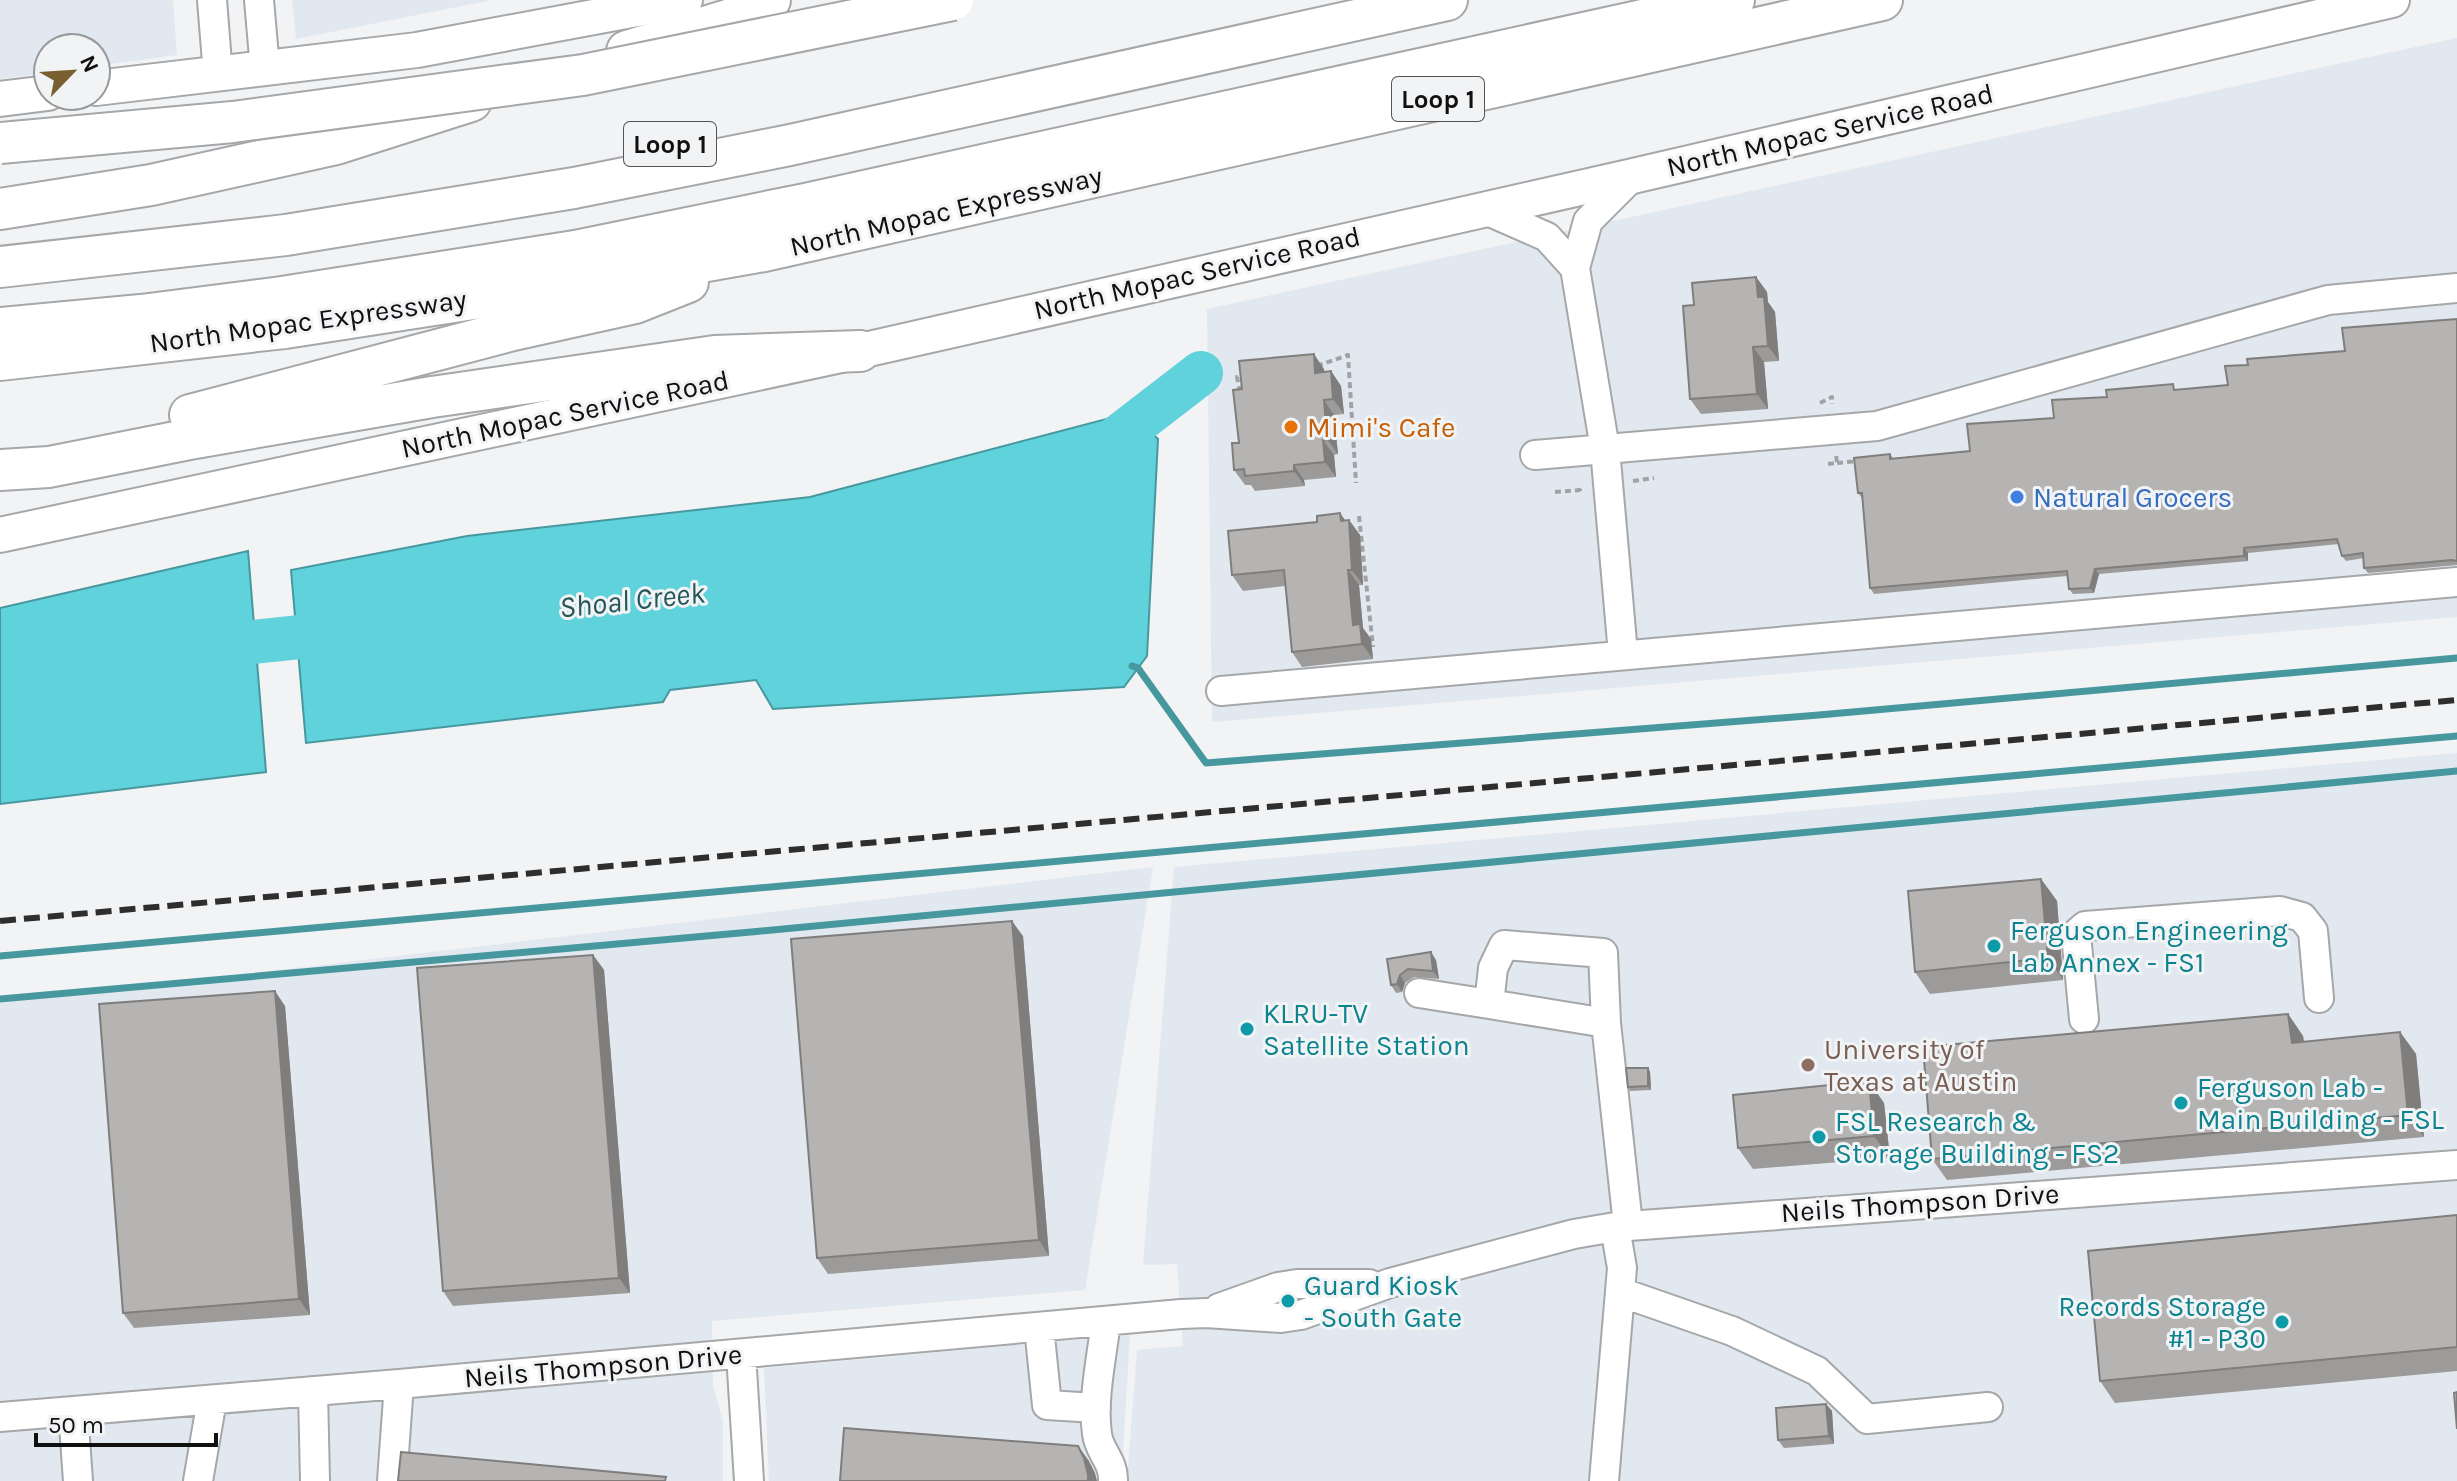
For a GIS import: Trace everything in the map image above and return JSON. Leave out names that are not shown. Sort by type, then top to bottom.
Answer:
[{"type":"highway","points":[[0,209],[151,185],[336,144],[731,19],[770,0]]},
{"type":"highway","points":[[0,143],[233,122],[583,75],[953,0]]},
{"type":"highway","name":"Loop 1","points":[[0,241],[279,211],[557,166],[1331,0]]},
{"type":"highway","points":[[0,267],[286,235],[574,188],[790,145],[1447,0]]},
{"type":"highway","points":[[0,328],[141,315],[282,297],[575,251],[805,204],[1734,0]]},
{"type":"highway","name":"North Mopac Expressway","points":[[0,360],[285,328],[764,251],[1882,0]]},
{"type":"highway","points":[[0,462],[193,415],[513,330],[635,303],[764,251]]},
{"type":"highway","points":[[0,470],[49,467],[432,397],[715,356],[860,351]]},
{"type":"main road","points":[[112,86],[417,50],[685,0]]},
{"type":"main road","name":"North Mopac Service Road","points":[[0,535],[860,351],[2392,0]]},
{"type":"main road","points":[[0,99],[32,95]]},
{"type":"street","points":[[212,0],[218,75]]},
{"type":"street","points":[[259,0],[265,69]]},
{"type":"street","points":[[1623,654],[1605,449],[1575,268],[1588,221],[1633,176]]},
{"type":"street","points":[[1481,208],[1547,237],[1575,268]]},
{"type":"street","points":[[1535,455],[1877,426],[2328,300],[2457,288]]},
{"type":"street","points":[[1221,691],[2457,582]]},
{"type":"street","points":[[2084,1019],[2076,934],[2085,926],[2280,911],[2302,917],[2313,931],[2319,998]]},
{"type":"street","points":[[1489,1004],[1493,968],[1504,945],[1603,953],[1622,1226],[1622,1268],[1604,1481]]},
{"type":"street","points":[[1419,993],[1606,1023]]},
{"type":"street","name":"Neils Thompson Drive","points":[[0,1417],[1206,1313],[1288,1285],[1390,1283],[1574,1234],[1622,1226],[2457,1165]]},
{"type":"street","points":[[1620,1292],[1732,1331],[1817,1371],[1867,1419],[1988,1407]]},
{"type":"street","points":[[1106,1321],[1096,1408],[1097,1438],[1113,1469],[1113,1481]]},
{"type":"street","points":[[1039,1327],[1047,1405],[1096,1408]]},
{"type":"street","points":[[741,1354],[749,1481]]},
{"type":"street","points":[[392,1481],[399,1384]]},
{"type":"street","points":[[313,1391],[315,1481]]},
{"type":"street","points":[[198,1481],[212,1400]]},
{"type":"street","points":[[73,1411],[78,1481]]},
{"type":"path","points":[[1316,366],[1348,355],[1356,483]]},
{"type":"path","points":[[1241,394],[1237,377],[1250,375]]},
{"type":"path","points":[[1828,464],[1837,463],[1836,450]]},
{"type":"path","points":[[1555,492],[1580,490],[1581,499],[1586,499]]},
{"type":"path","points":[[1359,516],[1373,647]]},
{"type":"shaded area","points":[[0,0],[173,0],[177,55],[112,64],[112,32],[32,32],[32,75],[0,79]]},
{"type":"shaded area","points":[[292,0],[492,0],[296,39]]},
{"type":"shaded area","points":[[2457,38],[2457,617],[1212,722],[1207,309]]},
{"type":"shaded area","name":"University of Texas at Austin","points":[[2457,753],[2457,1481],[1127,1481],[1137,1350],[1183,1346],[1177,1264],[1143,1265],[1174,867]]},
{"type":"shaded area","points":[[1153,867],[1085,1290],[712,1321],[713,1384],[723,1422],[723,1481],[0,1481],[0,1003]]},
{"type":"shaded area","points":[[1130,1335],[1121,1481],[769,1481],[764,1368]]},
{"type":"water","points":[[1129,413],[1158,439],[1147,656],[1124,687],[773,709],[756,680],[670,690],[663,702],[306,743],[291,570],[467,536],[810,497]]},
{"type":"water","points":[[248,551],[266,772],[0,804],[0,608]]},
{"type":"building","points":[[1756,277],[1758,297],[1764,297],[1768,346],[1753,347],[1757,394],[1690,399],[1683,306],[1694,305],[1692,283]]},
{"type":"building","points":[[2457,319],[2457,561],[2364,568],[2363,553],[2342,556],[2337,539],[2244,548],[2244,556],[2095,569],[2090,588],[2069,589],[2067,571],[1870,588],[1862,493],[1858,493],[1854,458],[1890,454],[1890,459],[1970,451],[1967,424],[2054,418],[2052,400],[2107,397],[2106,390],[2173,384],[2174,390],[2228,385],[2225,366],[2248,365],[2247,359],[2345,351],[2342,328]]},
{"type":"building","name":"Mimi's Cafe","points":[[1314,354],[1315,373],[1331,371],[1333,399],[1324,400],[1325,462],[1294,465],[1294,471],[1245,476],[1244,469],[1234,470],[1232,443],[1239,443],[1233,390],[1242,389],[1239,361]]},
{"type":"building","points":[[1340,513],[1341,521],[1349,520],[1352,570],[1348,570],[1353,625],[1360,624],[1362,644],[1292,652],[1284,570],[1232,575],[1228,531],[1317,522],[1317,516]]},
{"type":"building","name":"Ferguson Engineering Lab Annex - FS1","points":[[2041,879],[2048,958],[1915,972],[1908,891]]},
{"type":"building","points":[[1012,921],[1039,1240],[817,1258],[791,939]]},
{"type":"building","points":[[1431,952],[1433,971],[1408,969],[1400,975],[1397,984],[1391,985],[1387,959]]},
{"type":"building","points":[[593,955],[619,1278],[443,1291],[417,968]]},
{"type":"building","points":[[275,991],[299,1299],[123,1313],[99,1004]]},
{"type":"building","name":"Ferguson Lab - Main Building - FSL","points":[[2288,1014],[2292,1043],[2400,1032],[2408,1115],[1932,1159],[1923,1047]]},
{"type":"building","points":[[1626,1068],[1648,1068],[1648,1086],[1628,1087]]},
{"type":"building","points":[[1869,1081],[1874,1136],[1738,1148],[1733,1095]]},
{"type":"building","name":"Records Storage #1 - P30","points":[[2457,1215],[2457,1347],[2100,1381],[2088,1251]]},
{"type":"building","points":[[2457,1392],[2457,1429],[2454,1393]]},
{"type":"building","points":[[1826,1404],[1829,1436],[1778,1440],[1776,1408]]},
{"type":"building","points":[[844,1428],[1078,1446],[1084,1458],[1088,1481],[840,1481]]},
{"type":"building","points":[[401,1452],[666,1477],[665,1481],[398,1481]]},
{"type":"waterway","name":"Shoal Creek","points":[[1092,457],[1201,373]]},
{"type":"waterway","name":"Shoal Creek","points":[[195,648],[357,631]]},
{"type":"waterway","points":[[1132,666],[1138,668],[1206,763],[1819,715],[2457,658]]},
{"type":"waterway","points":[[0,956],[2457,736]]},
{"type":"waterway","points":[[0,999],[751,932],[2457,771]]},
{"type":"railway","points":[[0,921],[2457,700]]},
{"type":"place","name":"Mimi's Cafe","points":[[1291,427]]},
{"type":"place","name":"Natural Grocers","points":[[2017,497]]},
{"type":"place","name":"Ferguson Engineering Lab Annex - FS1","points":[[1994,946]]},
{"type":"place","name":"KLRU-TV Satellite Station","points":[[1247,1029]]},
{"type":"place","name":"University of Texas at Austin","points":[[1808,1065]]},
{"type":"place","name":"Ferguson Lab - Main Building - FSL","points":[[2181,1103]]},
{"type":"place","name":"FSL Research & Storage Building - FS2","points":[[1819,1137]]},
{"type":"place","name":"Guard Kiosk - South Gate","points":[[1288,1301]]},
{"type":"place","name":"Records Storage #1 - P30","points":[[2282,1322]]}]
